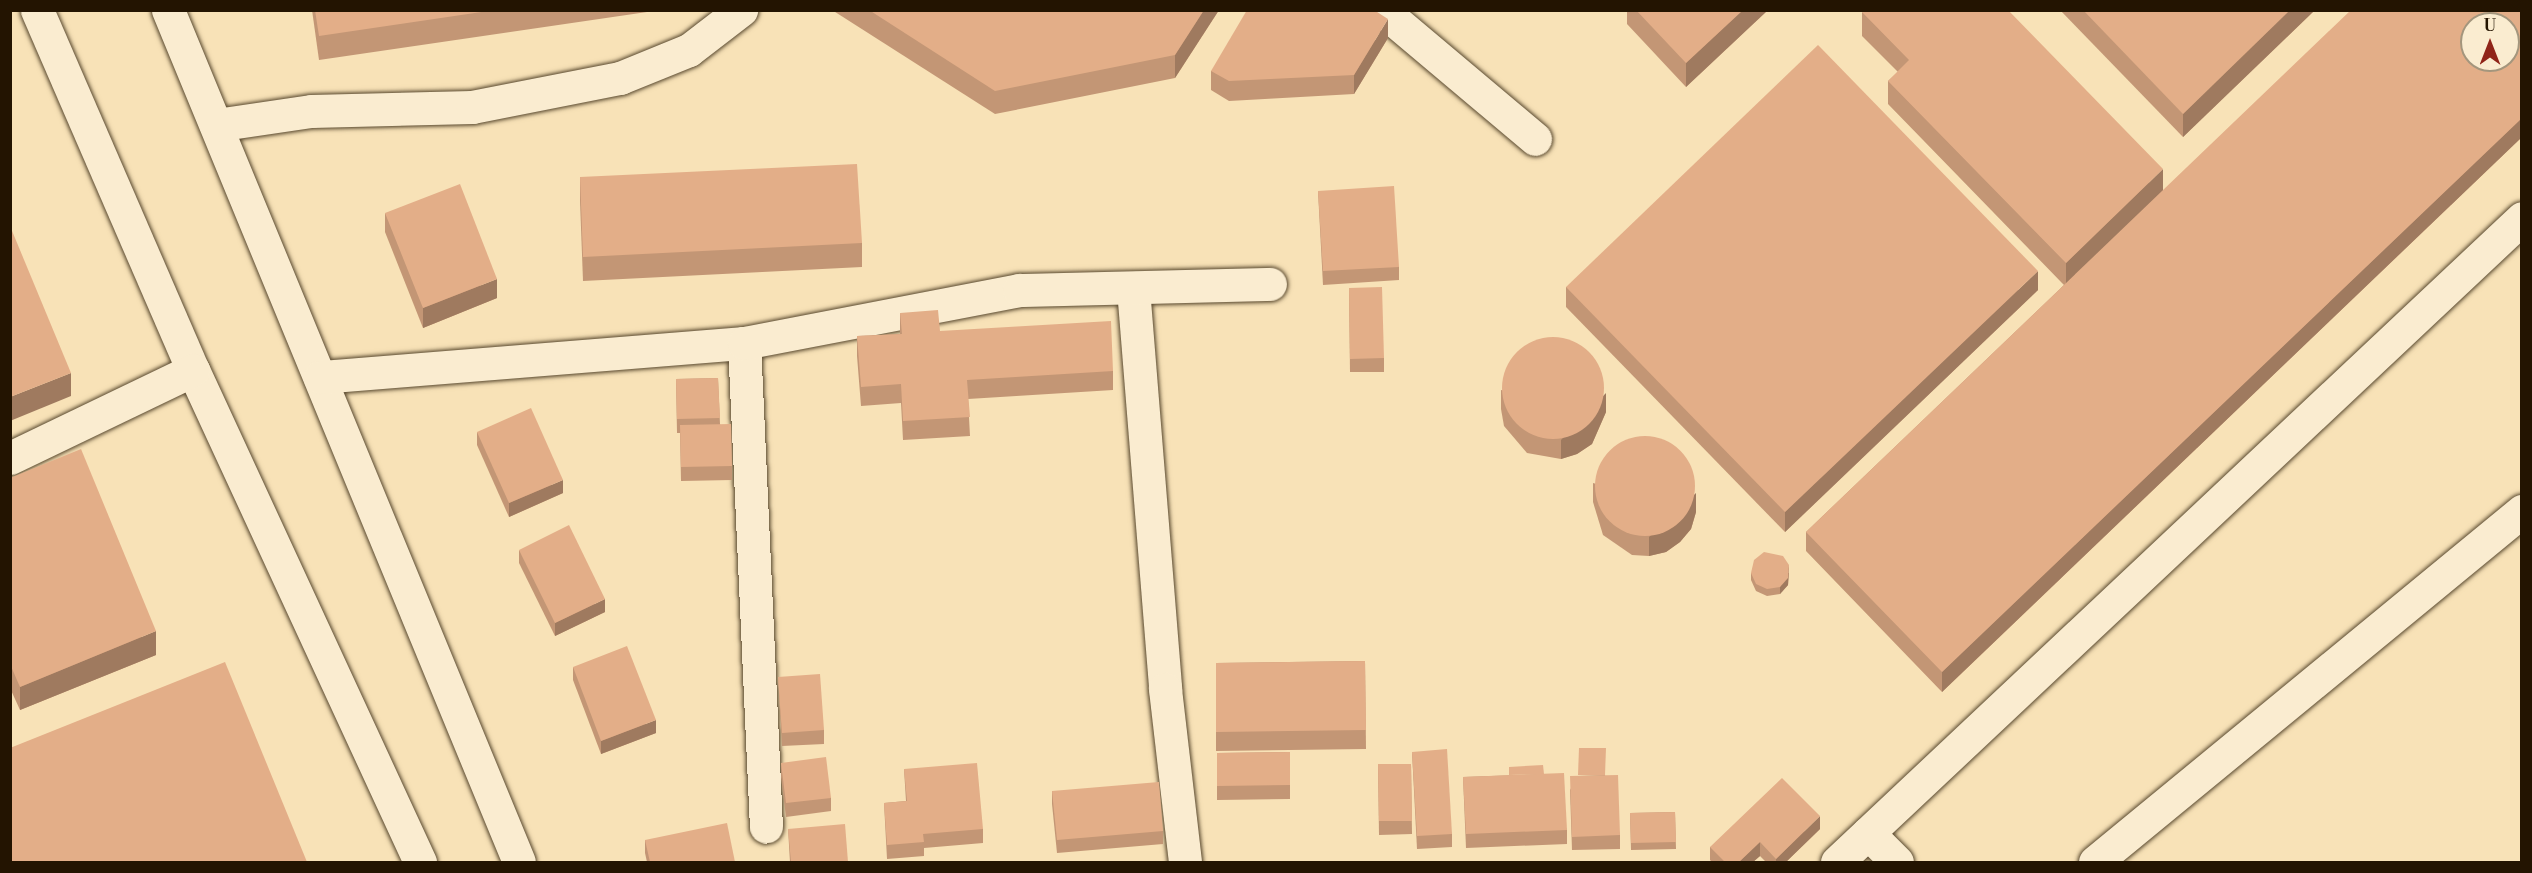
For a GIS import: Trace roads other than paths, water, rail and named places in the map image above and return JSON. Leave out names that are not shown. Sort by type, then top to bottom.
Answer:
[{"type":"street","points":[[38,10],[193,370],[420,862]]},
{"type":"street","points":[[168,10],[519,862]]},
{"type":"street","points":[[216,125],[311,111],[472,108],[620,78],[689,50],[741,10]]},
{"type":"street","points":[[1382,10],[1535,139]]},
{"type":"street","points":[[1837,862],[2522,218]]},
{"type":"street","points":[[320,377],[744,343],[1019,290],[1270,284]]},
{"type":"street","points":[[1133,288],[1165,688],[1185,862]]},
{"type":"street","points":[[744,343],[766,826]]},
{"type":"street","points":[[10,458],[193,370]]},
{"type":"street","points":[[2095,862],[2522,511]]},
{"type":"street","points":[[1868,833],[1897,862]]}]
